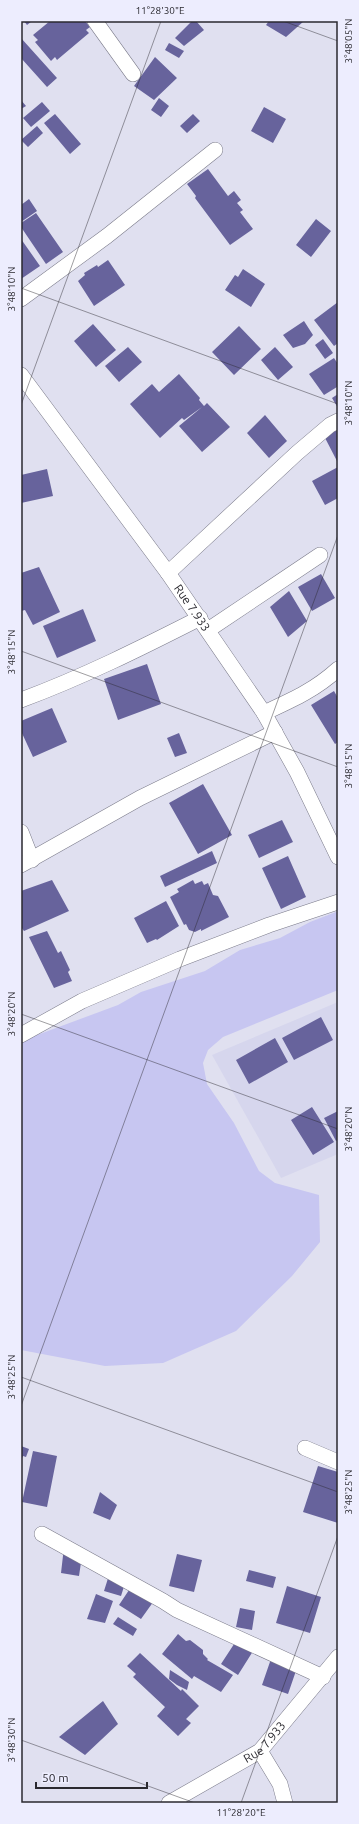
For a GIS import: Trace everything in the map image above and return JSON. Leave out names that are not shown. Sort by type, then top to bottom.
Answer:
[{"type":"street","points":[[95,21],[133,74]]},
{"type":"street","points":[[21,299],[107,236],[215,150]]},
{"type":"street","name":"Rue 7.933","points":[[21,375],[168,573],[264,713],[297,772],[338,857]]},
{"type":"street","points":[[168,573],[297,453],[330,425],[338,421]]},
{"type":"street","points":[[21,700],[204,624],[320,555]]},
{"type":"street","points":[[264,713],[302,696],[324,682],[338,669]]},
{"type":"street","points":[[21,832],[26,862],[140,798],[275,732]]},
{"type":"street","points":[[21,1035],[82,1001],[180,959],[269,925],[338,902]]},
{"type":"street","points":[[305,1448],[338,1462]]},
{"type":"street","points":[[42,1534],[177,1610],[323,1677]]},
{"type":"street","name":"Rue 7.933","points":[[169,1803],[260,1751],[323,1677],[338,1657]]},
{"type":"street","points":[[260,1751],[280,1784],[285,1803]]},
{"type":"shaded area","points":[[336,912],[338,913],[338,990],[223,1037],[208,1050],[203,1063],[207,1084],[234,1123],[259,1171],[275,1183],[319,1195],[320,1242],[292,1276],[236,1331],[163,1363],[105,1366],[21,1350],[21,1041],[118,1005],[141,992],[205,971],[240,950],[280,938],[310,922]]},
{"type":"shaded area","points":[[338,1002],[338,1154],[281,1178],[212,1055]]},
{"type":"building","points":[[24,21],[32,21],[27,25]]},
{"type":"building","points":[[50,21],[85,21],[90,27],[86,30],[89,33],[57,60],[55,57],[51,61],[35,42],[38,40],[33,35]]},
{"type":"building","points":[[192,21],[196,21],[204,30],[184,46],[175,38]]},
{"type":"building","points":[[269,21],[304,21],[286,37],[266,25]]},
{"type":"building","points":[[21,38],[57,78],[47,87],[21,58]]},
{"type":"building","points":[[169,43],[184,51],[179,58],[165,50]]},
{"type":"building","points":[[155,57],[177,78],[154,100],[134,86]]},
{"type":"building","points":[[159,98],[169,106],[161,117],[151,110]]},
{"type":"building","points":[[21,100],[26,106],[21,109]]},
{"type":"building","points":[[42,102],[50,111],[31,127],[23,118]]},
{"type":"building","points":[[264,107],[286,119],[273,143],[251,131]]},
{"type":"building","points":[[55,114],[81,144],[70,154],[44,123]]},
{"type":"building","points":[[193,114],[200,121],[187,133],[180,126]]},
{"type":"building","points":[[37,126],[43,133],[28,147],[21,140]]},
{"type":"building","points":[[208,169],[228,196],[234,191],[241,200],[237,203],[243,210],[240,212],[253,229],[230,245],[195,198],[196,196],[187,184]]},
{"type":"building","points":[[29,199],[37,211],[21,222],[21,205]]},
{"type":"building","points":[[36,213],[63,252],[46,264],[21,227],[21,223]]},
{"type":"building","points":[[316,219],[331,231],[311,257],[296,245]]},
{"type":"building","points":[[21,239],[40,266],[21,279]]},
{"type":"building","points":[[108,260],[125,285],[94,306],[78,281],[85,275],[84,273],[97,265],[98,267]]},
{"type":"building","points":[[243,269],[265,284],[251,307],[225,290],[235,275],[238,277]]},
{"type":"building","points":[[338,302],[338,343],[334,346],[314,320]]},
{"type":"building","points":[[304,321],[313,335],[305,344],[293,348],[283,335]]},
{"type":"building","points":[[93,324],[116,350],[96,367],[74,341]]},
{"type":"building","points":[[239,326],[261,349],[234,375],[212,352]]},
{"type":"building","points":[[323,339],[333,353],[325,359],[315,345]]},
{"type":"building","points":[[128,347],[142,362],[119,382],[105,366]]},
{"type":"building","points":[[275,347],[293,367],[278,380],[261,360]]},
{"type":"building","points":[[334,358],[338,364],[338,389],[337,387],[324,395],[309,374]]},
{"type":"building","points":[[179,374],[200,398],[199,400],[204,406],[207,403],[230,427],[202,452],[179,426],[202,407],[184,420],[182,418],[160,438],[130,404],[152,384],[159,392]]},
{"type":"building","points":[[338,394],[338,408],[332,398]]},
{"type":"building","points":[[265,415],[287,441],[269,458],[247,433]]},
{"type":"building","points":[[336,428],[338,432],[338,463],[323,434]]},
{"type":"building","points":[[338,467],[338,498],[325,505],[312,481]]},
{"type":"building","points":[[47,469],[53,496],[21,503],[21,475]]},
{"type":"building","points":[[39,567],[60,612],[33,625],[25,610],[21,611],[21,573]]},
{"type":"building","points":[[321,574],[335,598],[312,611],[298,587]]},
{"type":"building","points":[[289,591],[307,621],[288,637],[270,607]]},
{"type":"building","points":[[83,609],[96,641],[57,658],[43,626]]},
{"type":"building","points":[[147,664],[161,704],[118,720],[104,679]]},
{"type":"building","points":[[334,691],[338,698],[338,742],[335,744],[311,705]]},
{"type":"building","points":[[52,708],[67,742],[33,757],[21,731],[21,721]]},
{"type":"building","points":[[179,733],[187,753],[175,757],[167,738]]},
{"type":"building","points":[[203,784],[232,835],[198,854],[169,803]]},
{"type":"building","points":[[282,820],[293,842],[259,858],[248,835]]},
{"type":"building","points":[[212,851],[217,863],[165,887],[160,876]]},
{"type":"building","points":[[288,856],[306,897],[281,909],[262,868]]},
{"type":"building","points":[[52,880],[69,911],[24,931],[21,927],[21,891]]},
{"type":"building","points":[[193,880],[195,884],[202,881],[204,885],[208,883],[213,895],[218,896],[229,917],[201,931],[201,929],[195,932],[189,930],[186,924],[184,925],[170,897],[179,892],[177,889]]},
{"type":"building","points":[[166,901],[179,926],[157,940],[156,939],[147,943],[134,918]]},
{"type":"building","points":[[47,931],[58,953],[61,951],[70,970],[68,972],[72,981],[54,988],[29,937]]},
{"type":"building","points":[[321,1017],[333,1040],[294,1060],[282,1038]]},
{"type":"building","points":[[275,1038],[288,1062],[249,1084],[236,1060]]},
{"type":"building","points":[[312,1107],[334,1142],[313,1155],[291,1120]]},
{"type":"building","points":[[338,1111],[338,1140],[336,1141],[324,1118]]},
{"type":"building","points":[[21,1446],[29,1449],[26,1457],[23,1456],[21,1460]]},
{"type":"building","points":[[33,1451],[57,1456],[47,1507],[22,1502]]},
{"type":"building","points":[[318,1466],[338,1472],[338,1523],[303,1512]]},
{"type":"building","points":[[100,1492],[117,1505],[110,1520],[93,1513]]},
{"type":"building","points":[[64,1547],[83,1549],[79,1576],[61,1573]]},
{"type":"building","points":[[177,1554],[202,1560],[194,1592],[169,1586]]},
{"type":"building","points":[[249,1570],[276,1577],[273,1588],[246,1581]]},
{"type":"building","points":[[110,1572],[127,1577],[121,1596],[104,1591]]},
{"type":"building","points":[[133,1584],[156,1598],[141,1619],[119,1605]]},
{"type":"building","points":[[287,1586],[321,1597],[310,1633],[276,1623]]},
{"type":"building","points":[[96,1594],[113,1601],[105,1623],[87,1619]]},
{"type":"building","points":[[240,1608],[255,1611],[252,1630],[236,1627]]},
{"type":"building","points":[[118,1617],[137,1629],[133,1636],[113,1624]]},
{"type":"building","points":[[178,1634],[186,1641],[190,1640],[203,1650],[203,1654],[208,1659],[207,1660],[233,1675],[221,1692],[194,1676],[192,1679],[162,1654]]},
{"type":"building","points":[[238,1638],[255,1648],[238,1675],[221,1664]]},
{"type":"building","points":[[140,1653],[181,1691],[182,1689],[199,1706],[186,1719],[191,1723],[178,1736],[157,1716],[165,1707],[133,1677],[136,1674],[127,1666]]},
{"type":"building","points":[[272,1656],[298,1665],[288,1694],[262,1685]]},
{"type":"building","points":[[170,1670],[189,1682],[187,1690],[169,1679]]},
{"type":"building","points":[[103,1701],[118,1724],[85,1755],[59,1737]]}]
